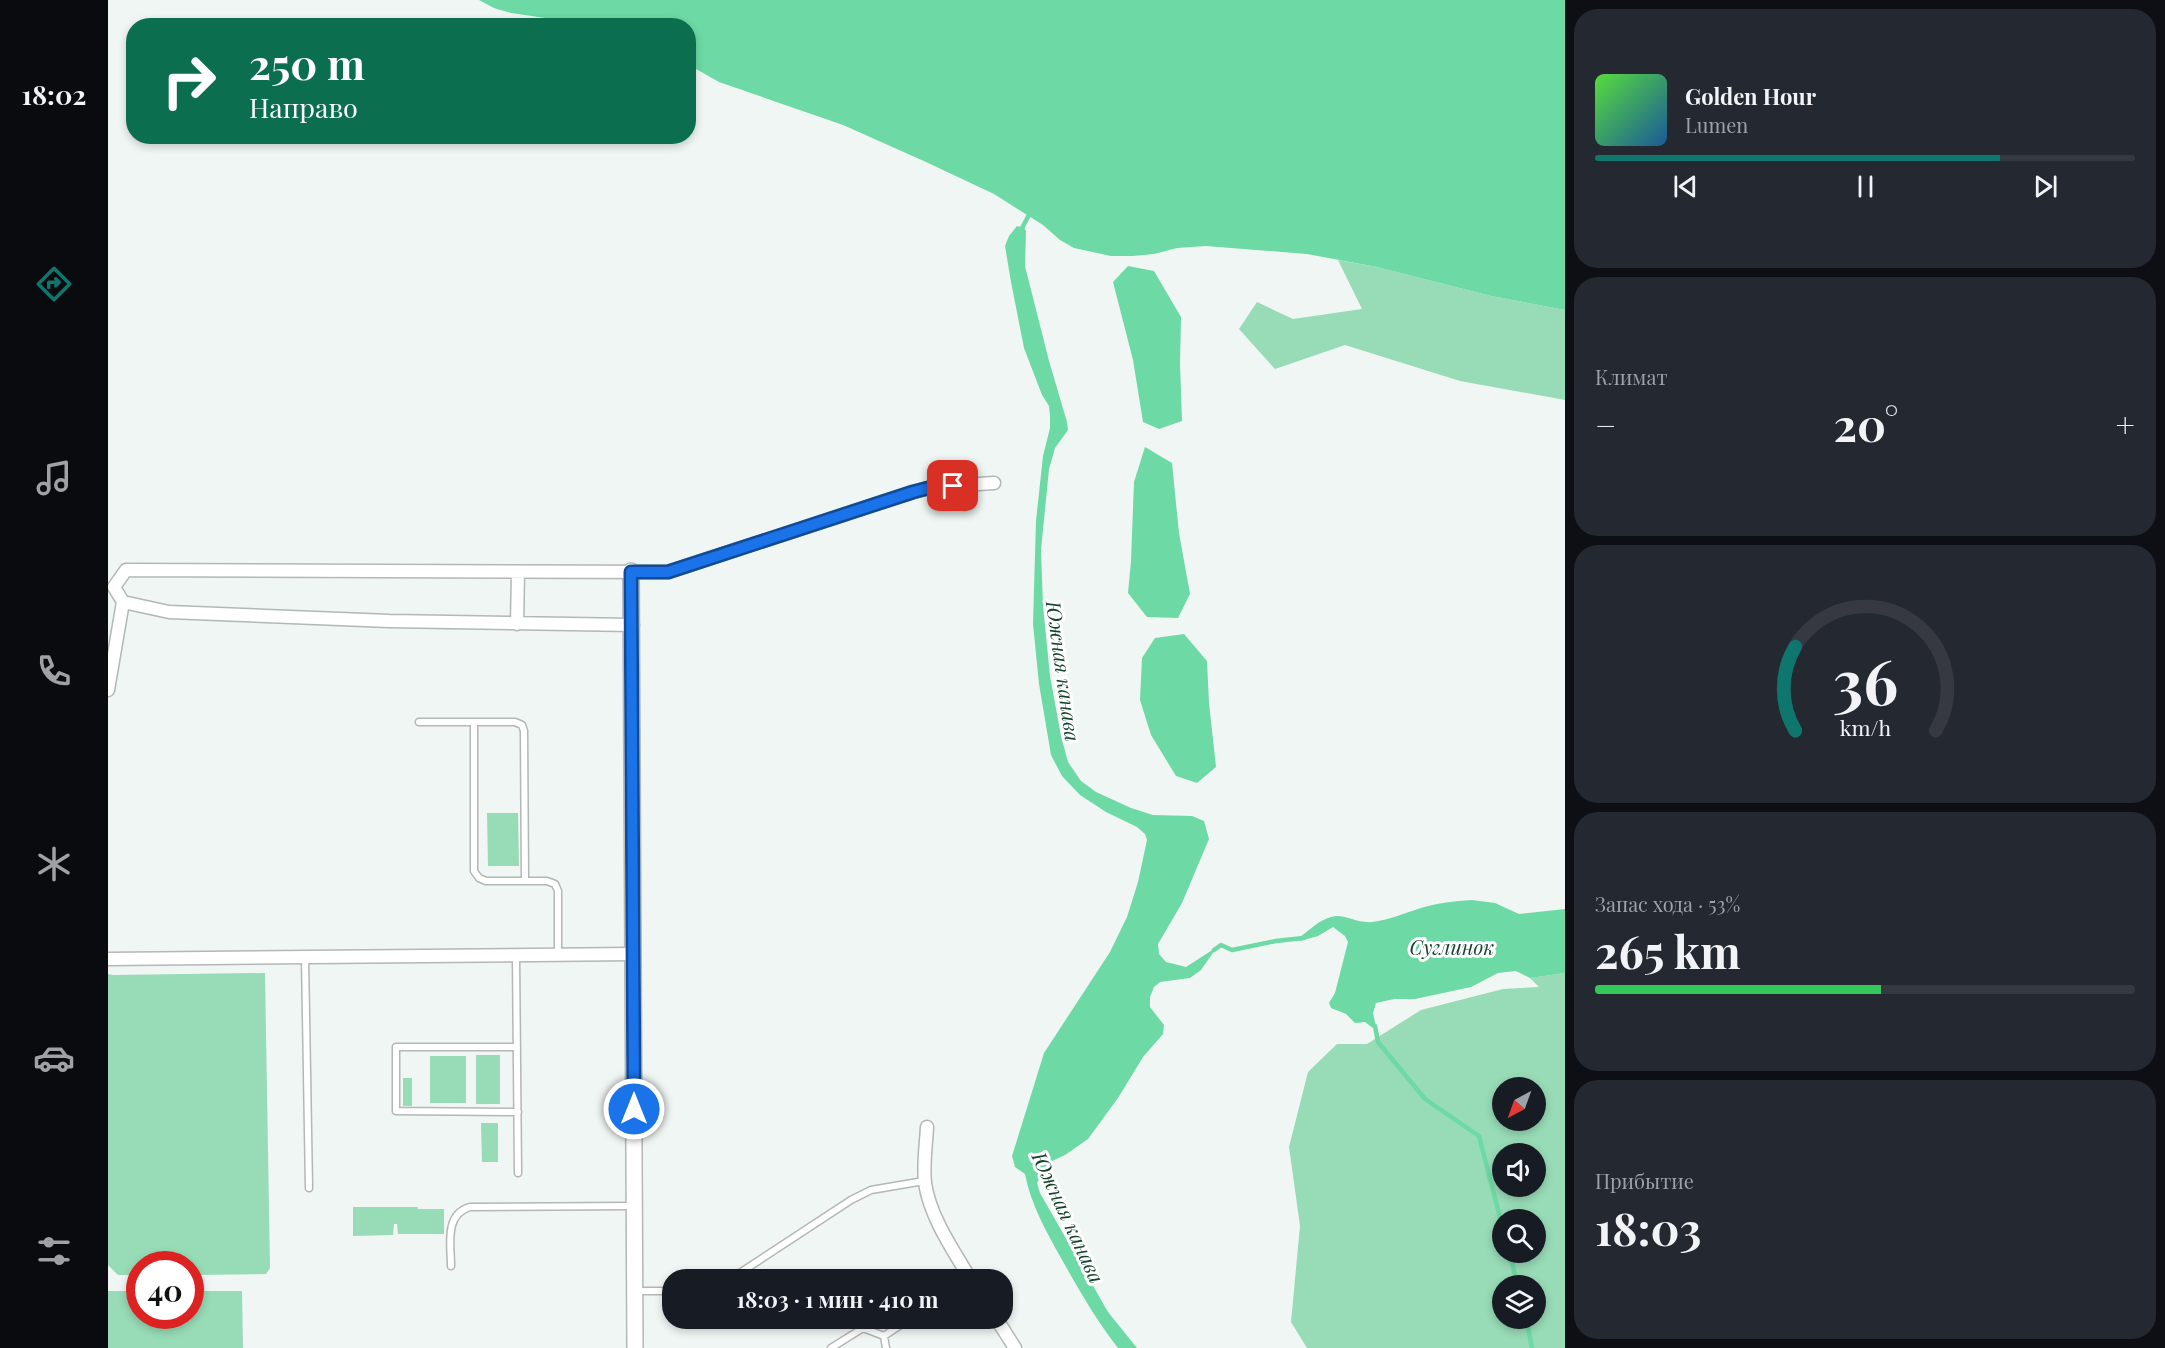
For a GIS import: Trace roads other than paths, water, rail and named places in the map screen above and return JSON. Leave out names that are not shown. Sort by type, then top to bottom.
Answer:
[{"type":"street","points":[[633,625],[518,624],[169,612],[123,602],[111,587],[126,570],[668,572],[913,492],[932,487],[994,483]]},
{"type":"street","points":[[518,572],[518,624]]},
{"type":"street","points":[[631,572],[635,1348]]},
{"type":"street","points":[[108,690],[123,602]]},
{"type":"street","points":[[108,959],[633,954]]},
{"type":"street","points":[[927,1127],[925,1181],[929,1200],[945,1236],[964,1269]]},
{"type":"street","points":[[1003,1329],[1015,1348]]},
{"type":"lane","points":[[419,722],[516,722],[522,725],[525,731],[525,881]]},
{"type":"lane","points":[[474,722],[474,871],[478,878],[486,881],[547,881],[555,884],[558,891],[558,955]]},
{"type":"lane","points":[[516,956],[518,1173]]},
{"type":"lane","points":[[305,958],[309,1188]]},
{"type":"lane","points":[[517,1047],[396,1047],[396,1111],[518,1112]]},
{"type":"lane","points":[[746,1269],[851,1200],[871,1190],[925,1181]]},
{"type":"lane","points":[[451,1266],[451,1227],[453,1219],[463,1209],[470,1207],[634,1206]]},
{"type":"lane","points":[[634,1291],[662,1291]]},
{"type":"lane","points":[[831,1348],[863,1328],[884,1336]]},
{"type":"lane","points":[[884,1336],[894,1329]]},
{"type":"lane","points":[[884,1336],[886,1348]]},
{"type":"water","points":[[479,0],[1565,0],[1565,310],[1491,296],[1377,267],[1307,254],[1206,246],[1177,248],[1154,254],[1111,256],[1074,248],[994,194],[843,125],[719,82],[696,69],[696,18],[545,18],[494,8]]},
{"type":"water","points":[[1017,226],[1026,231],[1025,266],[1068,430],[1055,448],[1049,469],[1041,550],[1043,606],[1050,676],[1068,762],[1081,781],[1096,792],[1131,808],[1153,815],[1192,816],[1204,821],[1209,839],[1182,903],[1158,944],[1159,954],[1166,962],[1186,967],[1217,947],[1201,970],[1190,978],[1160,982],[1154,987],[1150,997],[1150,1007],[1164,1025],[1163,1034],[1143,1057],[1118,1098],[1088,1139],[1065,1155],[1048,1163],[1037,1183],[1040,1193],[1108,1312],[1137,1348],[1118,1348],[1095,1316],[1045,1228],[1035,1207],[1025,1174],[1015,1167],[1012,1156],[1044,1053],[1110,952],[1127,917],[1138,882],[1147,840],[1145,834],[1137,827],[1106,812],[1080,795],[1062,776],[1051,755],[1039,684],[1033,624],[1036,521],[1050,416],[1049,406],[1042,395],[1024,348],[1011,282],[1005,246]]},
{"type":"water","points":[[1128,266],[1154,271],[1181,317],[1182,421],[1159,429],[1143,422],[1133,360],[1113,282]]},
{"type":"water","points":[[1145,447],[1172,463],[1179,533],[1190,594],[1178,618],[1147,617],[1128,593],[1134,482]]},
{"type":"water","points":[[1184,634],[1207,661],[1216,767],[1197,783],[1176,776],[1151,735],[1140,700],[1142,658],[1155,638]]},
{"type":"water","name":"Суглинок","points":[[1472,900],[1495,903],[1519,914],[1565,909],[1565,973],[1530,978],[1516,971],[1498,973],[1471,987],[1415,999],[1394,999],[1376,1003],[1373,1013],[1377,1031],[1365,1022],[1355,1023],[1346,1014],[1331,1008],[1329,1003],[1335,993],[1348,942],[1345,936],[1333,927],[1318,936],[1300,941],[1300,937],[1315,925],[1336,916],[1372,922],[1434,905]]},
{"type":"waterway","name":"Южная канава","points":[[1021,230],[1031,211]]},
{"type":"waterway","points":[[1214,950],[1221,945],[1232,950],[1303,938]]},
{"type":"waterway","points":[[1375,1026],[1378,1042],[1425,1099],[1479,1136],[1498,1209]]},
{"type":"waterway","points":[[1512,1263],[1515,1275]]},
{"type":"waterway","points":[[1528,1329],[1532,1348]]}]
